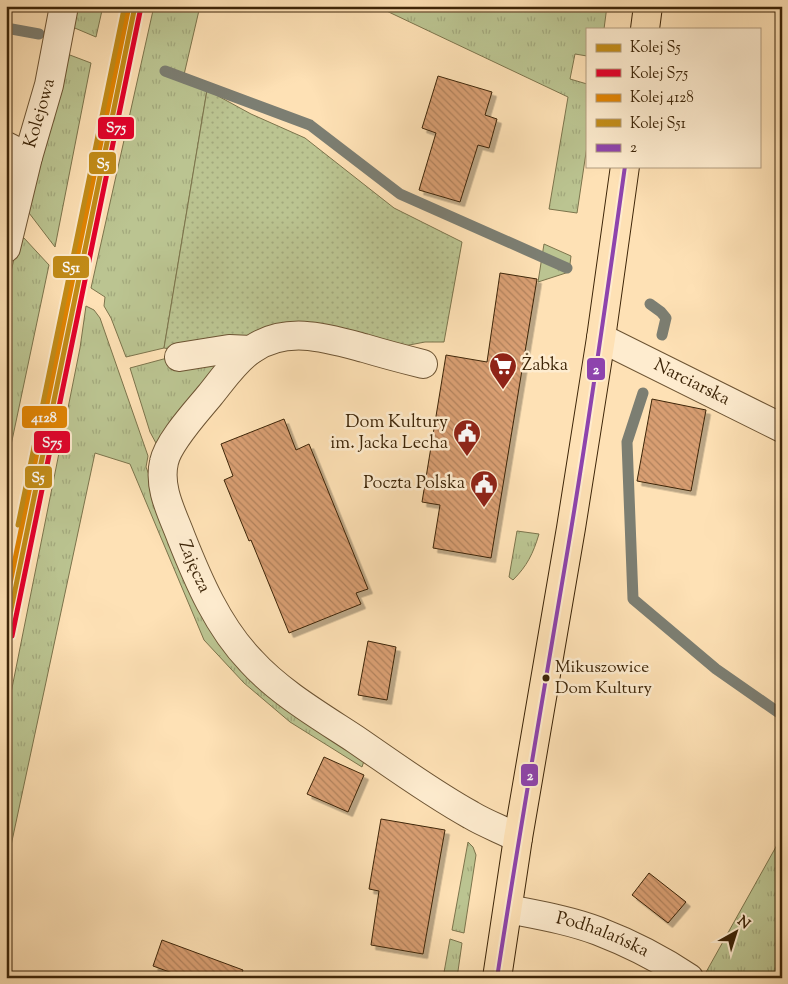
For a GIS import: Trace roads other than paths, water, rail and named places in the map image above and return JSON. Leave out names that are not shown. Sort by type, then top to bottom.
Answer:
[{"type":"main road","points":[[645,28],[648,6]]},
{"type":"main road","points":[[497,978],[518,838],[565,566],[601,338],[625,168]]},
{"type":"street","name":"Kolejowa","points":[[6,248],[17,152],[49,85],[64,6]]},
{"type":"street","name":"Zajęcza","points":[[423,364],[326,338],[305,335],[285,336],[268,341],[251,350],[231,369],[172,445],[164,460],[161,476],[165,496],[190,559],[210,601],[229,635],[251,662],[286,692],[391,772],[472,816],[518,838]]},
{"type":"street","name":"Narciarska","points":[[601,338],[782,428]]},
{"type":"street","points":[[179,357],[229,349],[251,350]]},
{"type":"street","name":"Podhalańska","points":[[508,909],[558,919],[597,930],[638,949],[690,978]]},
{"type":"waterway","points":[[6,28],[39,34]]},
{"type":"waterway","points":[[165,71],[310,125],[400,194],[567,268]]},
{"type":"waterway","points":[[650,304],[666,318],[662,335]]},
{"type":"waterway","points":[[643,393],[627,442],[633,599],[716,669],[782,715]]},
{"type":"rail line","name":"4128","points":[[6,603],[129,6]]},
{"type":"rail line","name":"S5","points":[[6,634],[135,6]]},
{"type":"rail line","name":"S75","points":[[12,636],[141,7]]},
{"type":"rail line","name":"S51","points":[[18,525],[124,9]]},
{"type":"place","name":"Żabka","points":[[503,390]]},
{"type":"place","name":"Dom Kultury im. Jacka Lecha","points":[[467,457]]},
{"type":"place","name":"Poczta Polska","points":[[484,508]]},
{"type":"place","name":"Mikuszowice Dom Kultury","points":[[546,678]]}]
